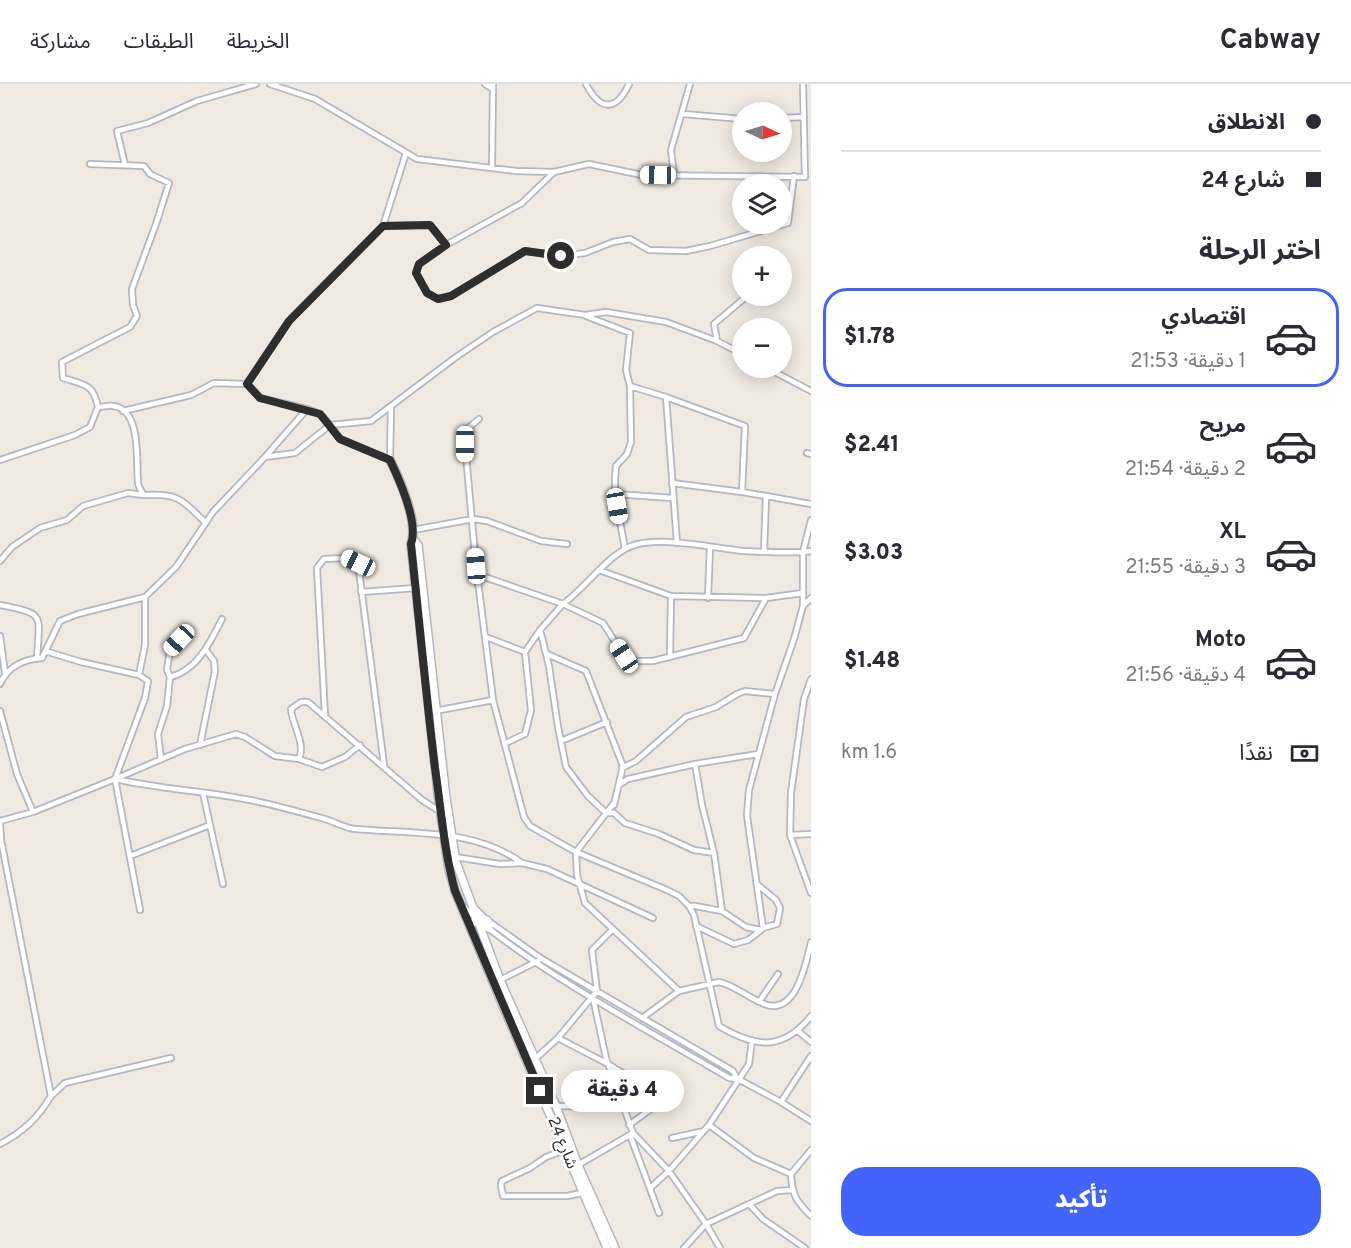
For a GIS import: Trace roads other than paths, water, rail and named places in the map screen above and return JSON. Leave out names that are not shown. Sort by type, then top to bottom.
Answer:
[{"type":"street","points":[[125,165],[117,131],[148,123],[197,101],[256,84]]},
{"type":"street","points":[[270,84],[315,99],[417,159],[516,171],[554,172],[589,164],[642,175],[805,177],[803,84]]},
{"type":"street","points":[[485,84],[493,87],[492,168]]},
{"type":"street","points":[[586,84],[593,97],[604,104],[614,104],[622,98],[629,84]]},
{"type":"street","points":[[674,175],[671,150],[690,84]]},
{"type":"street","points":[[683,114],[732,118]]},
{"type":"street","points":[[792,118],[804,117]]},
{"type":"street","points":[[247,384],[289,321],[383,226],[406,153]]},
{"type":"street","points":[[0,460],[75,435],[90,427],[98,407],[95,394],[89,386],[63,378],[62,362],[130,327],[137,316],[133,305],[132,290],[169,183],[150,174],[144,166],[90,164]]},
{"type":"street","points":[[554,172],[522,203],[446,245],[419,264],[416,273],[427,293],[438,299],[451,296],[525,251],[561,256],[585,253],[613,242],[630,239],[649,250],[686,251],[788,223],[794,176]]},
{"type":"street","points":[[383,226],[430,225],[446,245]]},
{"type":"street","points":[[717,341],[714,324],[735,306]]},
{"type":"street","points":[[265,457],[295,453],[330,425],[371,421],[456,357],[493,332],[537,308],[585,315],[630,333],[626,370],[630,386],[631,442],[630,450],[616,466],[615,494],[625,549]]},
{"type":"street","points":[[585,315],[606,312],[666,322],[732,349]]},
{"type":"street","points":[[786,378],[811,391]]},
{"type":"street","points":[[123,411],[191,395],[214,383],[247,384],[260,398],[320,414],[340,439],[390,460]]},
{"type":"street","points":[[630,386],[745,426],[742,492]]},
{"type":"street","points":[[666,397],[677,543]]},
{"type":"street","points":[[98,407],[114,406],[127,413],[134,428],[139,462],[138,484],[144,495]]},
{"type":"street","points":[[391,406],[390,460],[399,479],[413,530],[413,539]]},
{"type":"street","points":[[5,673],[29,659],[42,658],[60,621],[78,614],[145,597],[176,567],[213,512],[307,409]]},
{"type":"street","points":[[479,419],[467,429],[465,444],[476,566],[479,574],[494,700],[524,817],[530,826],[576,852],[667,890],[679,896],[689,906],[696,926],[719,1026],[752,1040],[768,1043],[785,1040],[798,1031],[811,1016]]},
{"type":"street","points":[[672,483],[811,504]]},
{"type":"street","points":[[0,561],[12,547],[40,528],[67,520],[83,506],[128,493],[167,494],[183,501],[206,523]]},
{"type":"street","points":[[615,494],[673,498]]},
{"type":"street","points":[[764,552],[766,496]]},
{"type":"street","points":[[413,530],[473,519],[487,521],[534,539],[567,544]]},
{"type":"street","points":[[762,929],[758,885],[747,816],[749,790],[775,694],[803,606],[803,552],[811,520]]},
{"type":"street","name":"شارع 24","points":[[413,539],[411,544],[416,588],[455,891],[500,980],[615,1248]]},
{"type":"street","name":"شارع 24","points":[[413,539],[417,544],[432,712]]},
{"type":"street","points":[[506,743],[525,734],[531,710],[525,652],[540,630],[563,604],[625,549],[647,543],[677,543],[764,552],[811,551]]},
{"type":"street","points":[[708,598],[710,547]]},
{"type":"street","points":[[325,715],[317,568],[324,559],[346,558],[358,563],[384,765]]},
{"type":"street","points":[[599,570],[671,596],[766,598],[802,593]]},
{"type":"street","points":[[479,574],[563,604],[603,623],[624,656],[636,661],[653,661],[744,638],[766,598]]},
{"type":"street","points":[[361,592],[416,588]]},
{"type":"street","points":[[670,656],[671,596]]},
{"type":"street","points":[[139,675],[145,645],[145,597]]},
{"type":"street","points":[[803,606],[811,598]]},
{"type":"street","points":[[0,605],[29,610],[37,616],[39,622],[37,659]]},
{"type":"street","points":[[170,677],[189,667],[206,650],[222,619]]},
{"type":"street","points":[[161,759],[158,734],[167,706],[170,677],[167,670],[170,650],[188,630]]},
{"type":"street","points":[[540,630],[547,654],[566,767],[588,796],[606,813],[614,813],[625,823],[659,834],[694,850],[714,853]]},
{"type":"street","points":[[0,636],[5,673],[0,684]]},
{"type":"street","points":[[486,637],[525,652]]},
{"type":"street","points":[[200,745],[215,672],[214,661],[206,650]]},
{"type":"street","points":[[45,651],[139,675],[148,681],[145,698],[115,779],[140,910]]},
{"type":"street","points":[[547,654],[586,671],[607,722],[622,768],[614,813]]},
{"type":"street","points":[[811,679],[804,699],[791,793],[790,835],[811,893]]},
{"type":"street","points":[[622,768],[636,761],[686,717],[716,707],[745,691],[775,694]]},
{"type":"street","points":[[432,712],[494,700]]},
{"type":"street","points":[[299,759],[302,745],[291,719],[291,709],[301,702],[308,702],[422,800],[444,812]]},
{"type":"street","points":[[0,711],[17,774],[33,812]]},
{"type":"street","points":[[561,741],[607,722]]},
{"type":"street","points":[[51,1096],[1,840],[0,821],[33,812],[161,759],[236,734],[245,737],[275,756],[299,759],[322,767],[345,757],[360,745]]},
{"type":"street","points":[[620,784],[628,779],[695,764],[758,754]]},
{"type":"street","points":[[695,764],[702,806],[714,853],[722,911]]},
{"type":"street","points":[[115,779],[249,800],[353,829],[418,831],[448,836],[480,843],[508,853],[522,864]]},
{"type":"street","points":[[203,793],[223,884]]},
{"type":"street","points":[[614,803],[576,852],[579,883],[585,903],[679,991]]},
{"type":"street","points":[[130,856],[210,825]]},
{"type":"street","points":[[790,835],[811,834]]},
{"type":"street","points":[[451,856],[547,869],[653,918]]},
{"type":"street","name":"شارع 24","points":[[451,856],[471,904],[477,931],[582,1193],[607,1248]]},
{"type":"street","points":[[696,926],[734,944],[748,940],[762,929],[777,924],[780,908],[776,900],[758,885]]},
{"type":"street","points":[[460,901],[476,919],[733,1071],[738,1080]]},
{"type":"street","points":[[471,904],[493,928],[537,963],[729,1078],[738,1080],[781,1102],[811,1121]]},
{"type":"street","points":[[689,906],[722,911],[746,927],[762,929]]},
{"type":"street","points":[[476,919],[487,920]]},
{"type":"street","points":[[477,931],[484,926],[493,928]]},
{"type":"street","points":[[535,1059],[558,1038],[597,991],[592,950],[613,929]]},
{"type":"street","points":[[642,1018],[679,991],[709,983],[724,983],[759,1002],[769,1005],[778,1004],[793,995],[799,985],[811,942]]},
{"type":"street","points":[[500,980],[537,963],[542,958]]},
{"type":"street","points":[[759,1002],[778,974]]},
{"type":"street","points":[[592,998],[608,1064],[659,1213]]},
{"type":"street","points":[[798,1031],[811,1042]]},
{"type":"street","points":[[558,1038],[637,1082],[652,1101],[651,1109],[629,1125]]},
{"type":"street","points":[[650,1188],[669,1171],[709,1125],[751,1060],[752,1040]]},
{"type":"street","points":[[781,1102],[811,1056]]},
{"type":"street","points":[[0,1144],[19,1134],[40,1115],[51,1096],[65,1083],[171,1058]]},
{"type":"street","points":[[556,1106],[623,1107]]},
{"type":"street","points":[[709,1125],[754,1158],[791,1174]]},
{"type":"street","points":[[672,1138],[704,1131]]},
{"type":"street","points":[[578,1165],[632,1134]]},
{"type":"street","points":[[632,1134],[669,1171],[720,1248]]},
{"type":"street","points":[[565,1149],[546,1156],[530,1168],[502,1181],[503,1194],[506,1197],[567,1196],[582,1193]]},
{"type":"street","points":[[811,1150],[791,1174],[792,1190],[798,1203],[811,1216]]},
{"type":"street","points":[[684,1248],[706,1224],[777,1191],[792,1190]]},
{"type":"street","points":[[750,1205],[763,1219],[805,1248]]}]
